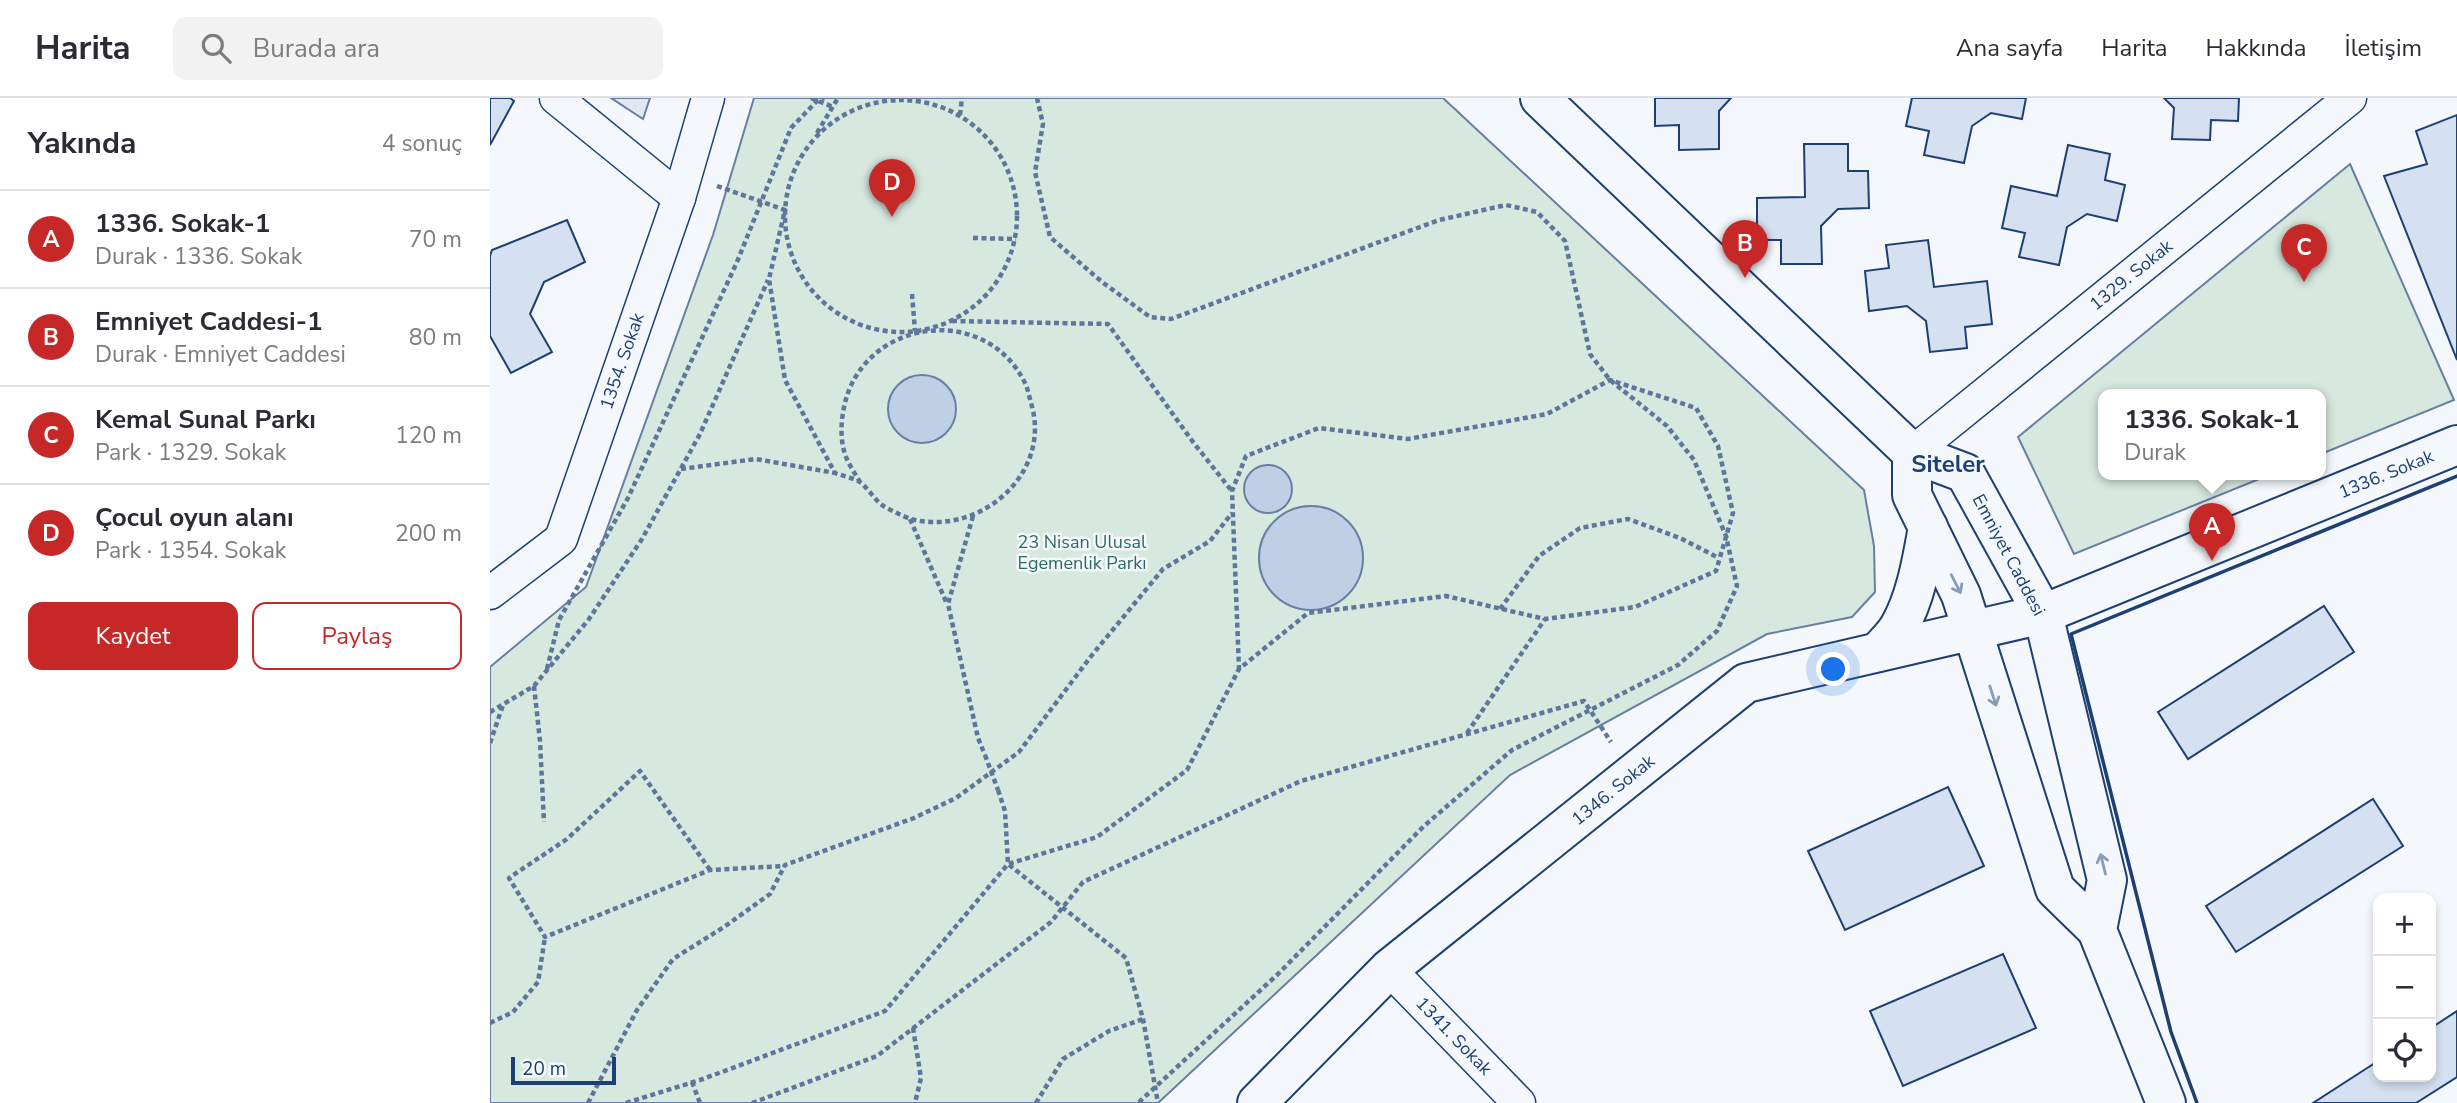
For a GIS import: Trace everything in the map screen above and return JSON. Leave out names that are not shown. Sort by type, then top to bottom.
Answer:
[{"type":"street","points":[[556,98],[679,198]]},
{"type":"street","name":"1354. Sokak","points":[[490,593],[561,539],[679,198],[708,98]]},
{"type":"street","name":"Emniyet Caddesi","points":[[1540,98],[1912,453],[1965,473],[2043,614],[2107,880],[2097,930]]},
{"type":"street","name":"1329. Sokak","points":[[1912,453],[2350,98]]},
{"type":"street","name":"1336. Sokak","points":[[2043,614],[2457,445]]},
{"type":"street","points":[[1912,453],[1912,495],[1961,595],[2055,889],[2097,930],[2166,1103]]},
{"type":"street","points":[[1878,652],[1898,628],[1909,605],[1922,562],[1928,527]]},
{"type":"street","name":"1346. Sokak","points":[[1257,1103],[1389,970],[1746,683],[2043,614]]},
{"type":"street","name":"1341. Sokak","points":[[1389,970],[1519,1103]]},
{"type":"path","points":[[811,98],[833,107]]},
{"type":"path","points":[[547,669],[559,620],[628,498],[737,262],[791,128],[817,101],[824,98]]},
{"type":"path","points":[[490,712],[534,686],[589,619],[642,539],[700,434],[769,279],[793,171],[838,98]]},
{"type":"path","points":[[960,115],[962,98]]},
{"type":"path","points":[[1037,98],[1043,124],[1035,172],[1050,237],[1102,282],[1150,317],[1171,319],[1439,220],[1506,205],[1537,212],[1566,241],[1590,354],[1610,380],[1667,426],[1693,460],[1726,536],[1737,586],[1717,631],[1678,665],[1512,750],[1424,826],[1278,974],[1139,1103]]},
{"type":"path","points":[[785,210],[789,250],[808,286],[838,313],[875,329],[915,331],[947,330],[979,338],[1006,356],[1025,382],[1034,413],[1033,445],[1021,475],[1001,500],[973,516],[942,522],[910,519],[882,505],[860,482],[845,454],[841,424],[847,393],[862,365],[886,344],[915,331],[950,321],[981,302],[1003,273],[1016,239],[1018,203],[1008,168],[988,137],[960,115],[926,102],[886,101],[847,112],[815,137]]},
{"type":"path","points":[[710,184],[785,210]]},
{"type":"path","points":[[973,238],[1016,239]]},
{"type":"path","points":[[769,279],[785,380],[835,472]]},
{"type":"path","points":[[912,294],[915,331]]},
{"type":"path","points":[[950,321],[1108,324],[1193,442],[1232,491]]},
{"type":"path","points":[[626,1103],[692,1082],[884,1011],[1008,864],[1097,837],[1186,770],[1239,669],[1308,613],[1446,596],[1545,618],[1635,607],[1716,571],[1733,513],[1718,446],[1696,408],[1610,380],[1547,414],[1408,439],[1319,428],[1246,456],[1232,491],[1239,669]]},
{"type":"path","points":[[681,469],[755,459],[835,472],[860,482]]},
{"type":"path","points":[[545,937],[710,870],[785,866],[914,818],[956,798],[1019,752],[1092,655],[1163,569],[1210,541],[1233,512]]},
{"type":"path","points":[[948,604],[973,516]]},
{"type":"path","points":[[910,519],[948,604],[978,738],[1005,811],[1008,864],[1126,958],[1143,1019],[1158,1103]]},
{"type":"path","points":[[1500,609],[1539,556],[1580,528],[1628,519],[1680,538],[1719,558]]},
{"type":"path","points":[[1466,735],[1545,618]]},
{"type":"path","points":[[534,686],[544,822]]},
{"type":"path","points":[[752,1103],[877,1056],[1051,922],[1083,882],[1301,781],[1584,701],[1611,742]]},
{"type":"path","points":[[490,743],[503,704]]},
{"type":"path","points":[[490,1023],[513,1012],[538,982],[545,937],[509,878],[567,839],[640,771],[710,870]]},
{"type":"path","points":[[588,1103],[637,1010],[673,959],[770,894],[785,866]]},
{"type":"path","points":[[1036,1103],[1063,1059],[1109,1031],[1143,1019]]},
{"type":"path","points":[[913,1028],[921,1078],[915,1103]]},
{"type":"path","points":[[692,1082],[700,1103]]},
{"type":"green space","name":"23 Nisan Ulusal Egemenlik Parkı","points":[[754,98],[1443,98],[1864,490],[1874,546],[1875,592],[1852,617],[1767,634],[1510,775],[1158,1103],[490,1103],[490,667],[586,587],[713,235]]},
{"type":"green space","points":[[2350,164],[2454,400],[2326,452],[2326,389],[2098,389],[2098,480],[2257,480],[2074,554],[2018,437]]},
{"type":"shaded area","points":[[611,98],[650,98],[643,119]]},
{"type":"water","points":[[929,375],[950,390],[956,402],[954,422],[946,433],[929,443],[915,443],[898,433],[890,422],[888,402],[898,385],[909,377]]},
{"type":"water","points":[[1268,465],[1285,472],[1292,489],[1285,506],[1268,513],[1251,506],[1244,489],[1251,472]]},
{"type":"water","points":[[1311,506],[1331,510],[1354,529],[1359,538],[1363,558],[1359,578],[1340,601],[1331,606],[1311,610],[1291,606],[1268,587],[1263,578],[1259,558],[1263,538],[1282,515],[1291,510]]},
{"type":"building","points":[[490,98],[510,98],[514,101],[490,145]]},
{"type":"building","points":[[1655,98],[1731,98],[1719,111],[1719,149],[1679,150],[1679,125],[1655,126]]},
{"type":"building","points":[[1912,98],[2026,98],[2022,119],[1991,113],[1972,126],[1964,163],[1924,155],[1929,131],[1906,126]]},
{"type":"building","points":[[2164,98],[2239,98],[2238,121],[2211,120],[2210,140],[2172,139],[2174,108]]},
{"type":"building","points":[[2457,115],[2457,360],[2384,176],[2427,164],[2416,131]]},
{"type":"building","points":[[1804,144],[1848,144],[1848,171],[1868,171],[1869,208],[1838,209],[1821,226],[1822,264],[1781,264],[1781,240],[1757,240],[1757,198],[1805,197]]},
{"type":"building","points":[[2068,145],[2110,154],[2105,180],[2125,185],[2117,221],[2087,214],[2067,227],[2059,265],[2019,257],[2025,233],[2002,228],[2011,186],[2057,196]]},
{"type":"building","points":[[567,220],[585,262],[544,282],[530,314],[552,352],[511,373],[490,336],[492,250]]},
{"type":"building","points":[[1928,240],[1934,287],[1987,281],[1992,324],[1965,327],[1967,348],[1930,352],[1926,321],[1907,306],[1869,311],[1865,271],[1889,268],[1886,245]]},
{"type":"building","points":[[2324,606],[2354,652],[2188,759],[2158,712]]},
{"type":"building","points":[[1948,787],[1984,866],[1845,930],[1808,851]]},
{"type":"building","points":[[2373,799],[2403,846],[2236,952],[2206,906]]},
{"type":"building","points":[[2003,954],[2036,1028],[1903,1086],[1870,1011]]},
{"type":"building","points":[[2457,1011],[2457,1077],[2416,1103],[2313,1103],[2373,1064],[2373,1082],[2436,1082],[2436,1025]]},
{"type":"wall","points":[[2197,1103],[2171,1032],[2071,634],[2457,476]]},
{"type":"place","name":"Çocul oyun alanı","points":[[892,217]]},
{"type":"place","name":"Emniyet Caddesi-1","points":[[1745,278]]},
{"type":"place","name":"Kemal Sunal Parkı","points":[[2304,282]]},
{"type":"place","name":"1336. Sokak-1","points":[[2212,561]]},
{"type":"district","name":"Siteler","points":[[1948,464]]}]
